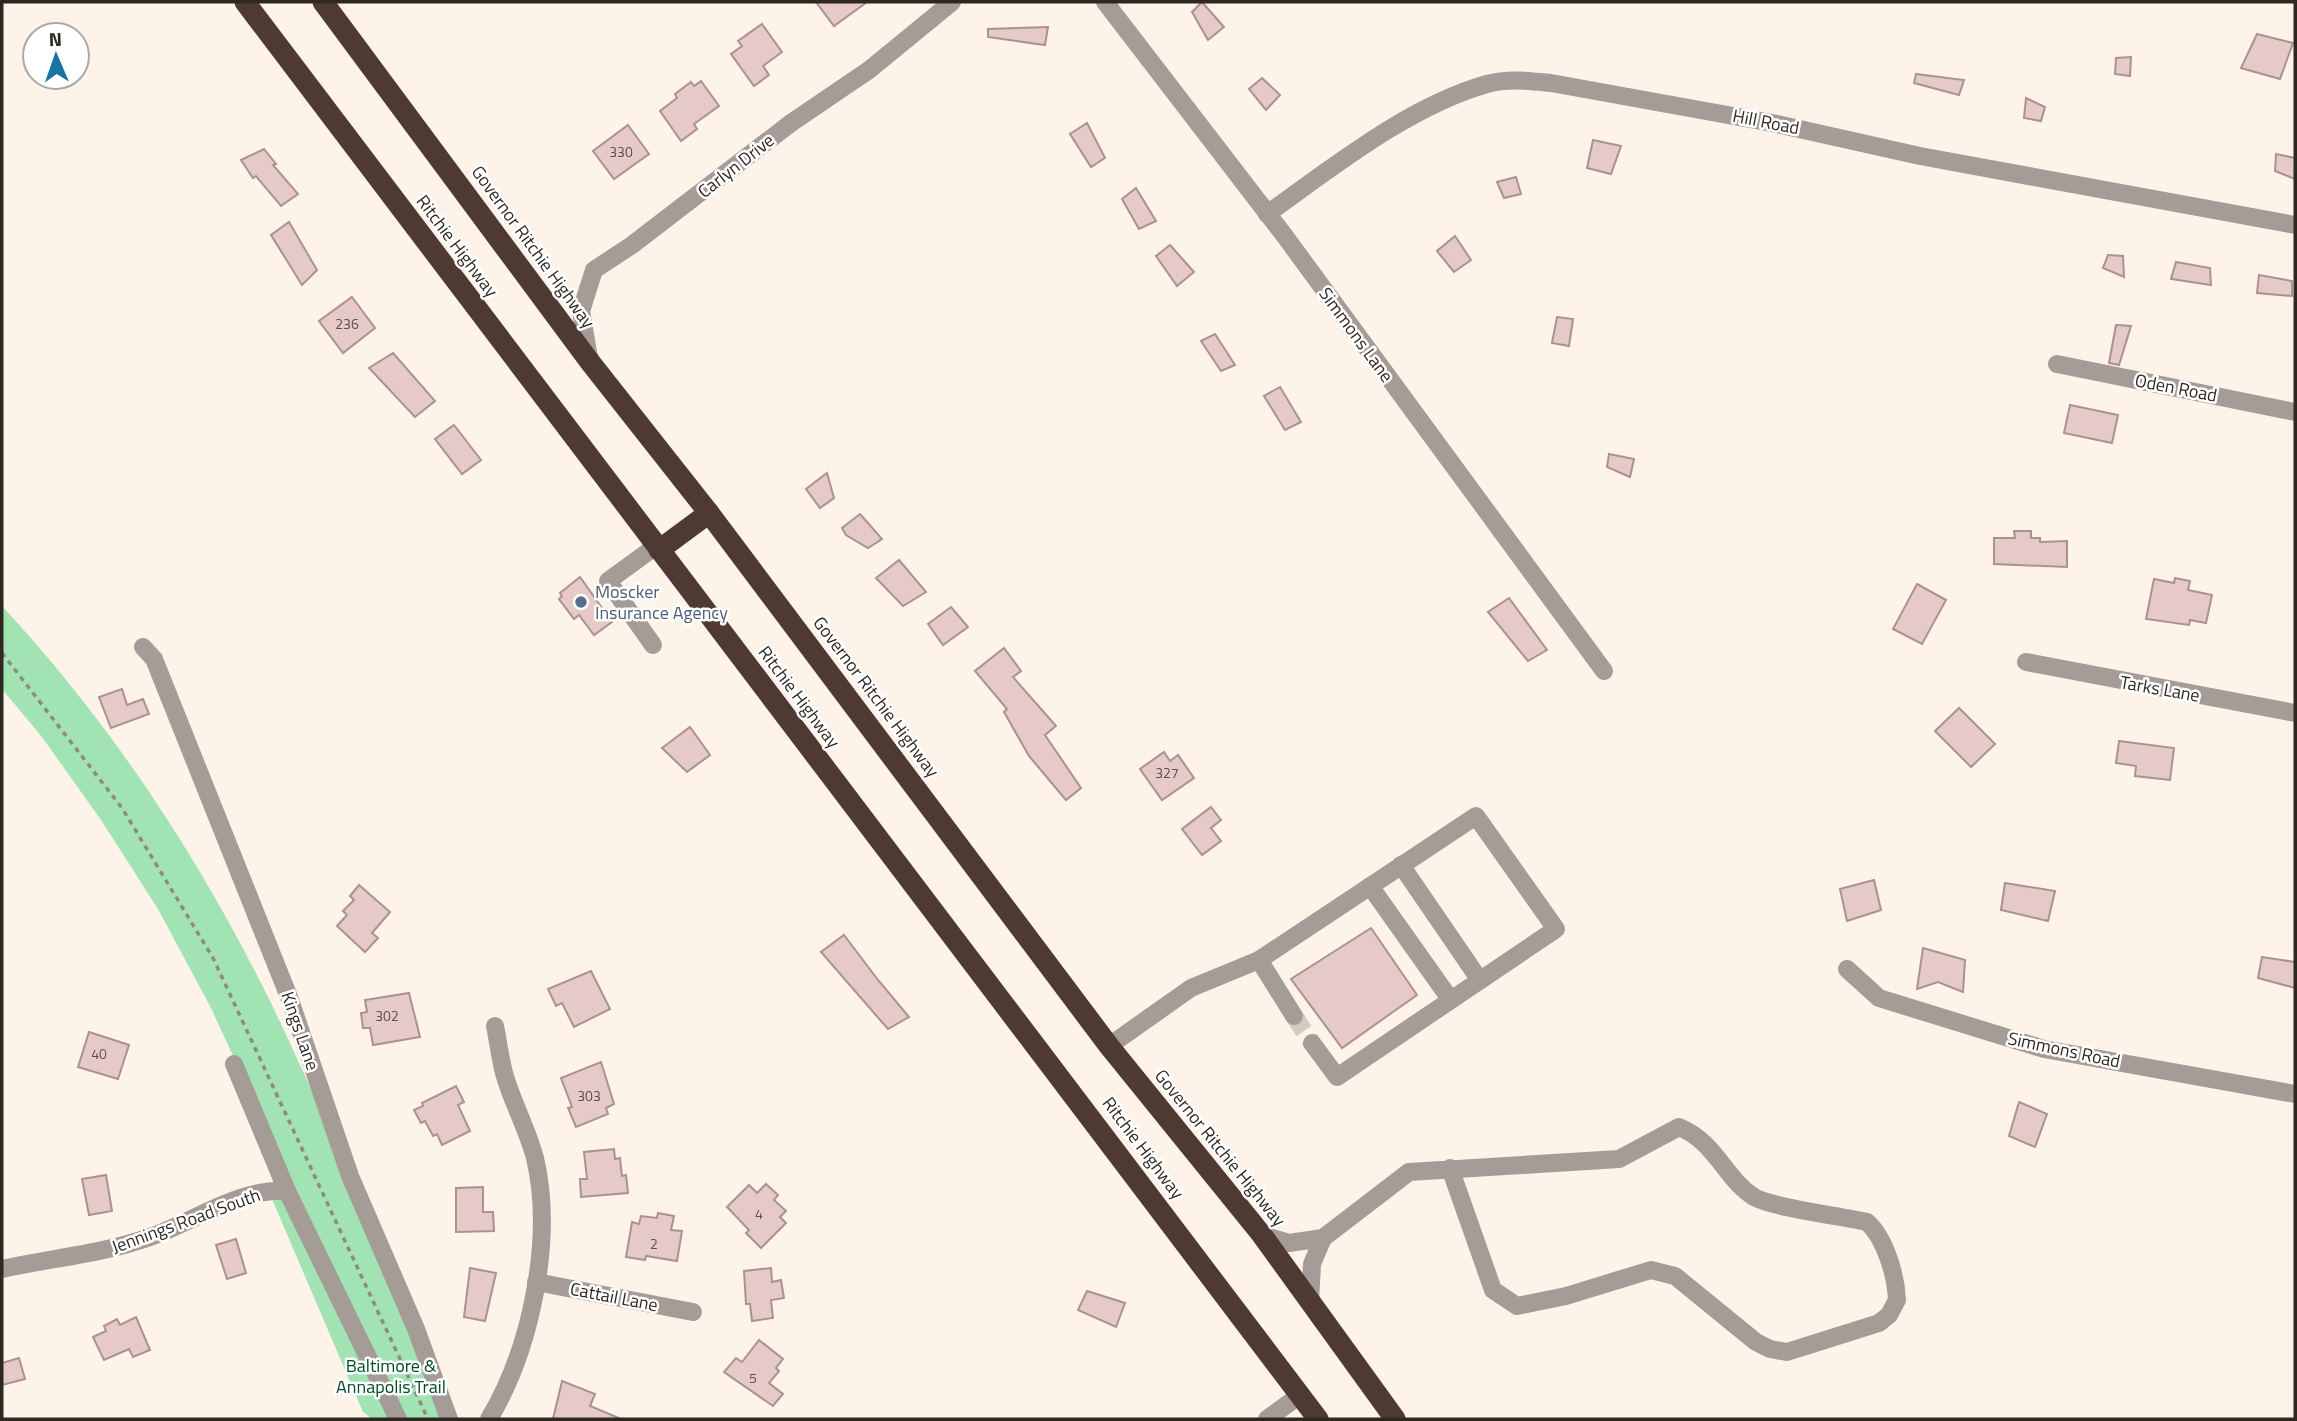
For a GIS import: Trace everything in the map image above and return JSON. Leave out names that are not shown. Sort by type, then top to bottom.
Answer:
[{"type":"highway","name":"Ritchie Highway","points":[[245,2],[1318,1419]]},
{"type":"highway","name":"Governor Ritchie Highway","points":[[323,2],[590,362],[709,513],[1109,1046],[1262,1235],[1395,1419]]},
{"type":"highway","points":[[657,548],[709,513]]},
{"type":"street","name":"Carlyn Drive","points":[[590,362],[581,311],[594,270],[699,196],[791,123],[869,70],[952,2]]},
{"type":"street","name":"Simmons Lane","points":[[1105,2],[1267,214],[1604,671]]},
{"type":"street","name":"Hill Road","points":[[1267,214],[1428,106],[1488,84],[1519,80],[1551,83],[1772,122],[1920,156],[2295,225]]},
{"type":"street","name":"Oden Road","points":[[2057,364],[2295,412]]},
{"type":"street","points":[[653,645],[608,581],[657,548]]},
{"type":"street","name":"Kings Lane","points":[[143,647],[154,659],[289,997],[349,1175],[416,1329],[449,1419]]},
{"type":"street","name":"Tarks Lane","points":[[2026,662],[2295,713]]},
{"type":"street","points":[[1109,1046],[1191,988],[1259,960],[1476,816],[1556,929],[1336,1077],[1312,1043]]},
{"type":"street","points":[[1401,865],[1483,976]]},
{"type":"street","points":[[1370,886],[1450,999]]},
{"type":"street","points":[[1259,960],[1294,1016]]},
{"type":"street","name":"Simmons Road","points":[[1847,969],[1879,998],[2044,1049],[2295,1094]]},
{"type":"street","points":[[489,1419],[515,1372],[536,1282],[542,1221],[535,1160],[504,1073],[495,1026]]},
{"type":"street","name":"Jennings Road South","points":[[234,1065],[287,1192],[398,1419]]},
{"type":"street","points":[[1262,1235],[1289,1243],[1323,1238],[1409,1172],[1450,1168],[1619,1159],[1679,1127],[1695,1133],[1752,1195],[1760,1200],[1867,1222],[1877,1231],[1886,1254],[1897,1300],[1889,1315],[1879,1323],[1787,1352],[1770,1349],[1756,1342],[1675,1276],[1664,1272],[1651,1270],[1566,1296],[1517,1306],[1493,1290],[1450,1168]]},
{"type":"street","name":"Jennings Road South","points":[[2,1269],[101,1252],[150,1237],[263,1190],[287,1192]]},
{"type":"street","points":[[1310,1303],[1312,1264],[1323,1238]]},
{"type":"street","name":"Cattail Lane","points":[[536,1282],[693,1312]]},
{"type":"street","points":[[1267,1419],[1300,1395]]},
{"type":"path","points":[[2,653],[122,808],[213,958],[428,1419]]},
{"type":"green space","name":"Baltimore & Annapolis Trail","points":[[2,606],[86,705],[125,758],[197,867],[230,924],[289,1041],[454,1419],[372,1419],[363,1412],[272,1199],[296,1192],[211,1008],[158,909],[101,820],[42,737],[2,689]]},
{"type":"building","points":[[816,2],[867,2],[834,26]]},
{"type":"building","points":[[1202,2],[1224,27],[1208,40],[1192,12]]},
{"type":"building","points":[[762,24],[782,52],[763,66],[769,75],[754,86],[731,54],[742,46],[738,41]]},
{"type":"building","points":[[1048,27],[1045,45],[988,37],[988,29]]},
{"type":"building","points":[[2257,34],[2293,43],[2280,79],[2241,68]]},
{"type":"building","points":[[2131,57],[2130,76],[2115,74],[2116,58]]},
{"type":"building","points":[[1916,74],[1964,80],[1959,95],[1914,83]]},
{"type":"building","points":[[1262,78],[1280,95],[1266,110],[1249,89]]},
{"type":"building","points":[[701,81],[719,106],[694,124],[697,129],[681,141],[660,111],[677,98],[675,94],[691,82],[694,86]]},
{"type":"building","points":[[2026,98],[2045,107],[2041,121],[2024,118]]},
{"type":"building","points":[[1087,123],[1105,158],[1091,167],[1070,134]]},
{"type":"building","points":[[628,125],[649,154],[614,179],[593,151]]},
{"type":"building","points":[[1593,140],[1621,146],[1611,174],[1587,168]]},
{"type":"building","points":[[264,149],[276,164],[273,165],[298,194],[281,206],[256,176],[253,178],[241,160]]},
{"type":"building","points":[[2276,154],[2295,158],[2295,179],[2275,171]]},
{"type":"building","points":[[1516,177],[1521,194],[1504,198],[1497,182]]},
{"type":"building","points":[[1136,188],[1156,221],[1139,229],[1122,199]]},
{"type":"building","points":[[289,222],[317,270],[302,285],[271,235]]},
{"type":"building","points":[[1455,236],[1471,260],[1454,272],[1437,251]]},
{"type":"building","points":[[1170,245],[1194,272],[1177,286],[1156,256]]},
{"type":"building","points":[[2108,255],[2123,256],[2124,277],[2103,268]]},
{"type":"building","points":[[2176,262],[2210,268],[2211,285],[2171,279]]},
{"type":"building","points":[[2259,275],[2292,281],[2292,296],[2257,293]]},
{"type":"building","points":[[352,297],[375,328],[343,353],[319,321]]},
{"type":"building","points":[[1557,317],[1573,319],[1569,346],[1552,343]]},
{"type":"building","points":[[2116,325],[2131,326],[2119,365],[2109,363]]},
{"type":"building","points":[[1215,334],[1235,365],[1221,371],[1201,341]]},
{"type":"building","points":[[393,353],[435,401],[415,417],[369,368]]},
{"type":"building","points":[[1280,387],[1301,422],[1285,430],[1264,396]]},
{"type":"building","points":[[2070,405],[2118,415],[2112,443],[2064,433]]},
{"type":"building","points":[[454,425],[481,460],[462,474],[435,439]]},
{"type":"building","points":[[1609,454],[1634,459],[1630,477],[1607,467]]},
{"type":"building","points":[[827,473],[834,498],[820,508],[806,489]]},
{"type":"building","points":[[860,514],[882,539],[868,548],[846,535],[842,528]]},
{"type":"building","points":[[2014,531],[2031,531],[2031,538],[2040,538],[2040,542],[2067,541],[2067,567],[1994,564],[1994,538],[2015,538]]},
{"type":"building","points":[[899,560],[926,592],[903,606],[876,578]]},
{"type":"building","name":"Moscker Insurance Agency","points":[[580,577],[612,622],[594,635],[579,615],[574,619],[559,599],[562,596],[560,593]]},
{"type":"building","points":[[2175,578],[2190,581],[2188,590],[2212,595],[2206,623],[2190,620],[2189,625],[2146,619],[2154,579],[2174,583]]},
{"type":"building","points":[[1917,584],[1946,600],[1922,644],[1893,629]]},
{"type":"building","points":[[1509,598],[1547,650],[1528,661],[1488,612]]},
{"type":"building","points":[[951,607],[968,627],[943,645],[928,624]]},
{"type":"building","points":[[1004,648],[1021,671],[1013,677],[1056,726],[1045,735],[1081,788],[1066,800],[1029,756],[1004,712],[1007,709],[975,671]]},
{"type":"building","points":[[122,689],[127,705],[143,699],[149,714],[111,728],[99,697]]},
{"type":"building","points":[[1959,708],[1995,744],[1971,767],[1935,731]]},
{"type":"building","points":[[690,727],[710,755],[687,772],[662,748]]},
{"type":"building","points":[[2119,741],[2174,748],[2170,780],[2135,776],[2136,766],[2116,763]]},
{"type":"building","points":[[1164,752],[1170,761],[1178,755],[1194,778],[1162,800],[1140,769]]},
{"type":"building","points":[[1211,807],[1221,820],[1211,828],[1221,841],[1202,855],[1182,829]]},
{"type":"building","points":[[1874,880],[1881,910],[1847,921],[1840,889]]},
{"type":"building","points":[[2005,883],[2055,891],[2048,921],[2001,910]]},
{"type":"building","points":[[359,885],[390,912],[372,933],[378,938],[365,952],[337,926],[347,915],[343,911],[354,900],[350,896]]},
{"type":"building","points":[[1371,928],[1417,995],[1342,1048],[1291,979]]},
{"type":"building","points":[[844,935],[909,1017],[888,1029],[821,952]]},
{"type":"building","points":[[1923,948],[1965,960],[1963,992],[1938,982],[1917,989]]},
{"type":"building","points":[[2262,957],[2295,962],[2295,988],[2258,978]]},
{"type":"building","points":[[591,971],[610,1009],[574,1027],[562,1003],[556,1006],[548,989]]},
{"type":"building","points":[[409,993],[420,1037],[373,1045],[370,1028],[363,1028],[361,1013],[367,1012],[365,1000]]},
{"type":"building","points":[[89,1032],[129,1045],[118,1079],[78,1067]]},
{"type":"building","points":[[601,1062],[614,1104],[606,1108],[608,1114],[576,1127],[561,1078]]},
{"type":"building","points":[[456,1086],[464,1102],[458,1105],[470,1131],[442,1145],[437,1134],[433,1136],[425,1121],[421,1123],[414,1110],[423,1106],[422,1103]]},
{"type":"building","points":[[2019,1102],[2047,1114],[2035,1147],[2009,1136]]},
{"type":"building","points":[[614,1149],[615,1159],[620,1158],[622,1176],[626,1175],[628,1193],[581,1197],[580,1179],[587,1179],[584,1152]]},
{"type":"building","points":[[106,1175],[112,1211],[89,1215],[82,1179]]},
{"type":"building","points":[[766,1184],[778,1195],[774,1200],[786,1211],[780,1217],[786,1223],[761,1248],[746,1233],[749,1230],[727,1207],[749,1185],[757,1193]]},
{"type":"building","points":[[483,1187],[483,1212],[493,1212],[494,1231],[456,1232],[456,1188]]},
{"type":"building","points":[[658,1213],[674,1216],[671,1230],[682,1231],[677,1261],[646,1256],[645,1260],[626,1257],[632,1222],[639,1224],[641,1216],[657,1218]]},
{"type":"building","points":[[236,1239],[246,1273],[227,1279],[216,1245]]},
{"type":"building","points":[[470,1268],[496,1273],[485,1321],[464,1317]]},
{"type":"building","points":[[771,1268],[772,1282],[781,1280],[784,1298],[771,1300],[773,1318],[752,1321],[750,1304],[746,1304],[744,1271]]},
{"type":"building","points":[[1087,1291],[1125,1303],[1116,1327],[1078,1310]]},
{"type":"building","points":[[136,1317],[150,1350],[133,1357],[129,1349],[104,1360],[93,1337],[106,1331],[104,1326],[117,1319],[120,1325]]},
{"type":"building","points":[[759,1340],[783,1359],[776,1368],[779,1371],[769,1383],[783,1394],[773,1406],[724,1372],[736,1358],[742,1362]]},
{"type":"building","points":[[19,1358],[25,1379],[2,1385],[2,1363]]},
{"type":"building","points":[[562,1381],[595,1394],[590,1406],[621,1419],[553,1419]]},
{"type":"tunnel","points":[[1294,1016],[1312,1043]]},
{"type":"place","name":"Moscker Insurance Agency","points":[[581,602]]}]
